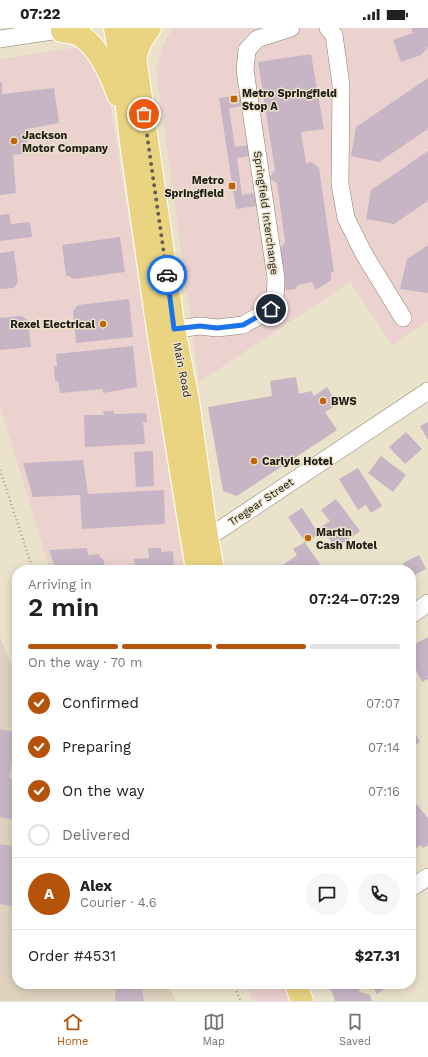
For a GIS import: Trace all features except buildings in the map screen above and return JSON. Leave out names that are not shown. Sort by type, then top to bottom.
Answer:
[{"type":"main road","name":"Main Road","points":[[115,28],[123,73],[131,143],[166,330],[199,538],[197,565]]},
{"type":"main road","name":"Main Road","points":[[131,28],[136,55],[166,330]]},
{"type":"main road","points":[[136,55],[141,40],[150,28]]},
{"type":"main road","points":[[67,29],[90,45],[111,74],[131,143]]},
{"type":"main road","name":"Main Road","points":[[199,538],[211,565]]},
{"type":"main road","points":[[298,989],[302,1001]]},
{"type":"main road","points":[[314,989],[318,1001]]},
{"type":"street","name":"Springfield Interchange","points":[[166,330],[200,326],[217,328],[243,325],[271,309],[275,299],[276,278],[246,70],[247,50],[257,39],[291,28]]},
{"type":"street","points":[[328,28],[334,35],[341,85],[340,184],[346,218],[368,260],[403,318]]},
{"type":"street","points":[[0,39],[67,29]]},
{"type":"street","name":"Tregear Street","points":[[199,538],[428,391]]},
{"type":"street","points":[[416,611],[428,603]]},
{"type":"street","points":[[416,885],[428,877]]},
{"type":"path","points":[[0,470],[31,565]]},
{"type":"path","points":[[236,989],[242,1001]]},
{"type":"shaded area","points":[[173,28],[428,28],[428,321],[392,345],[350,282],[199,382],[156,68],[163,44]]},
{"type":"shaded area","points":[[79,47],[96,65],[110,101],[183,565],[48,565],[0,406],[0,59]]},
{"type":"shaded area","points":[[0,638],[12,664],[12,989],[170,989],[176,1001],[0,1001]]},
{"type":"shaded area","points":[[247,989],[290,989],[295,1001],[253,1001]]},
{"type":"way so far","points":[[144,114],[157,218],[167,275]]},
{"type":"place","name":"Metro Springfield Stop A","points":[[234,99]]},
{"type":"place","name":"Jackson Motor Company","points":[[14,141]]},
{"type":"place","name":"Metro Springfield","points":[[232,186]]},
{"type":"place","name":"Rexel Electrical","points":[[103,324]]},
{"type":"place","name":"BWS","points":[[323,401]]},
{"type":"place","name":"Carlyle Hotel","points":[[254,461]]},
{"type":"place","name":"Martin Cash Motel","points":[[308,538]]},
{"type":"route","points":[[167,275],[174,329],[200,326],[217,328],[243,325],[271,309]]}]
